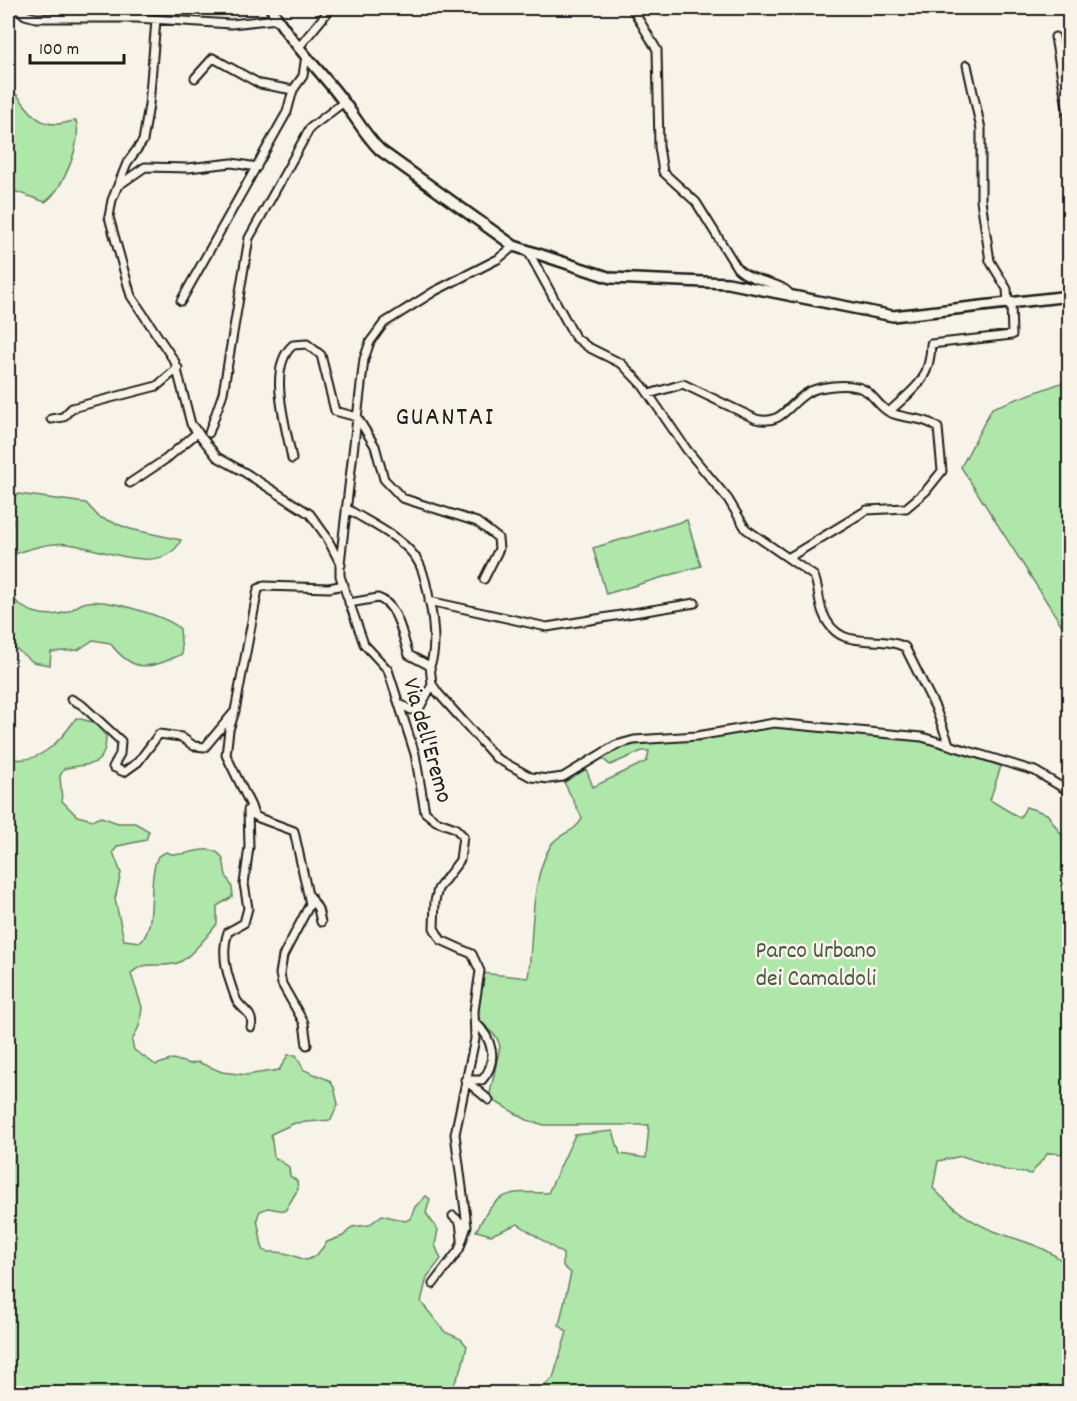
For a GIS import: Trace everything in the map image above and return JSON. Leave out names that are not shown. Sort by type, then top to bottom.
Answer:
[{"type":"street","points":[[18,8],[25,15],[36,18],[120,17],[231,24],[278,19]]},
{"type":"street","points":[[272,8],[302,51],[344,102],[364,135],[380,150],[514,246],[611,278],[728,283],[893,316],[1070,296]]},
{"type":"street","points":[[182,301],[287,112],[293,90],[303,76],[302,51],[331,8]]},
{"type":"street","points":[[632,8],[657,50],[659,147],[663,172],[696,202],[737,268],[753,279],[786,288],[791,297]]},
{"type":"street","points":[[156,20],[149,105],[143,141],[127,163],[117,187],[109,217],[131,296],[156,330],[178,368],[191,424],[217,458],[253,477],[310,514],[317,521],[340,563]]},
{"type":"street","points":[[1055,37],[1067,92],[1070,124]]},
{"type":"street","points":[[195,78],[213,58],[260,84],[293,90]]},
{"type":"street","points":[[888,412],[925,378],[930,365],[932,344],[1012,334],[1007,289],[990,261],[981,200],[981,129],[967,65]]},
{"type":"street","points":[[208,433],[223,393],[249,238],[310,128],[344,102]]},
{"type":"street","points":[[117,187],[145,167],[188,168],[232,164],[256,167]]},
{"type":"street","points":[[340,563],[364,359],[377,330],[435,291],[498,259],[514,246]]},
{"type":"street","points":[[528,251],[575,337],[588,347],[622,364],[649,394],[687,450],[729,499],[746,529],[814,576],[823,613],[834,631],[857,642],[897,644],[905,647],[949,744]]},
{"type":"street","points":[[292,459],[279,374],[283,356],[293,345],[307,344],[317,350],[325,366],[335,411],[357,417],[375,446],[384,479],[402,498],[477,522],[498,538],[499,549],[484,579]]},
{"type":"street","points":[[51,419],[63,417],[72,408],[157,386],[178,368]]},
{"type":"street","points":[[649,394],[683,384],[756,419],[768,421],[780,418],[804,394],[814,389],[856,387],[870,394],[888,412],[922,420],[938,428],[942,471],[926,491],[906,508],[867,510],[788,558]]},
{"type":"street","points":[[130,483],[166,459],[198,432]]},
{"type":"street","points":[[346,508],[399,542],[419,564],[434,627],[433,656],[430,666],[432,685],[462,722],[496,758],[531,777],[549,780],[563,777],[626,742],[698,736],[774,723],[859,733],[910,734],[1035,771],[1070,792]]},
{"type":"street","name":"Via dell'Eremo","points":[[340,563],[340,576],[364,644],[388,670],[400,704],[417,761],[425,812],[436,821],[455,828],[463,836],[460,860],[438,889],[434,928],[441,940],[469,952],[476,958],[480,971],[474,1022],[475,1045],[465,1080],[455,1134],[467,1226],[463,1241]]},
{"type":"street","points":[[308,1045],[304,1023],[282,984],[280,974],[283,956],[310,904],[294,831],[254,814],[226,755],[258,589],[264,586],[329,588],[344,585]]},
{"type":"street","points":[[349,603],[382,598],[398,621],[409,655],[430,666]]},
{"type":"street","points":[[429,601],[547,627],[695,603]]},
{"type":"street","points":[[400,704],[411,710],[419,709],[432,685]]},
{"type":"street","points":[[71,699],[82,705],[121,741],[120,754],[113,767],[124,772],[138,762],[159,734],[181,737],[194,746],[205,747],[235,711]]},
{"type":"street","points":[[251,806],[248,810],[249,847],[244,872],[248,915],[244,923],[228,932],[224,955],[225,966],[237,1002],[249,1014],[251,1027]]},
{"type":"street","points":[[308,891],[318,909],[321,922]]},
{"type":"street","points":[[465,1080],[482,1080],[489,1070],[492,1055],[487,1035],[474,1022]]},
{"type":"street","points":[[465,1080],[489,1100]]},
{"type":"street","points":[[433,1284],[463,1241],[460,1222],[453,1216]]},
{"type":"green space","points":[[8,86],[41,120],[57,124],[76,121],[77,141],[70,165],[58,188],[45,202],[8,189]]},
{"type":"green space","points":[[1069,380],[1070,628],[1064,629],[961,467],[992,408]]},
{"type":"green space","points":[[19,494],[86,503],[99,517],[130,529],[181,540],[172,551],[160,558],[130,558],[81,546],[55,544],[40,546],[13,555],[8,564],[8,530],[13,523],[9,506],[11,497]]},
{"type":"green space","points":[[687,520],[701,566],[606,594],[593,548]]},
{"type":"green space","points":[[8,589],[19,604],[26,609],[43,614],[62,613],[83,603],[97,602],[150,614],[180,629],[182,654],[160,663],[143,666],[126,660],[110,643],[93,640],[78,650],[51,652],[50,665],[33,662],[8,643]]},
{"type":"green space","points":[[76,718],[93,722],[106,736],[105,747],[103,755],[94,763],[64,769],[60,776],[62,801],[77,816],[93,820],[101,817],[118,823],[135,823],[149,831],[146,840],[118,846],[113,852],[121,873],[115,899],[124,940],[141,942],[146,934],[151,914],[155,867],[158,856],[166,852],[180,854],[209,850],[216,852],[222,858],[232,888],[232,897],[217,906],[217,924],[189,955],[174,964],[142,966],[131,974],[142,1007],[140,1024],[132,1041],[134,1050],[156,1065],[173,1059],[190,1064],[198,1062],[222,1072],[246,1075],[279,1070],[288,1055],[296,1055],[304,1070],[329,1080],[334,1087],[338,1104],[331,1120],[295,1123],[271,1134],[274,1157],[289,1167],[290,1176],[297,1181],[298,1189],[285,1211],[268,1208],[260,1211],[257,1222],[263,1249],[267,1252],[287,1254],[307,1260],[316,1256],[327,1242],[343,1236],[352,1227],[369,1225],[382,1215],[405,1221],[410,1219],[415,1207],[426,1196],[430,1199],[426,1213],[438,1230],[435,1245],[441,1259],[427,1277],[421,1302],[445,1332],[461,1339],[467,1346],[462,1367],[450,1393],[8,1393],[8,1279],[12,1277],[13,1269],[8,1260],[8,758],[19,760],[29,758],[47,750],[63,736]]},
{"type":"green space","name":"Parco Urbano dei Camaldoli","points":[[772,727],[919,740],[1001,766],[990,800],[1020,818],[1026,807],[1047,814],[1069,845],[1069,1154],[1048,1153],[1031,1174],[1005,1170],[962,1156],[938,1161],[933,1188],[953,1207],[977,1223],[1043,1249],[1069,1267],[1069,1393],[535,1393],[553,1378],[567,1332],[559,1325],[571,1273],[563,1266],[563,1254],[518,1224],[491,1235],[476,1231],[490,1208],[503,1197],[521,1193],[548,1193],[575,1135],[613,1131],[620,1154],[646,1158],[649,1125],[544,1125],[527,1120],[489,1098],[500,1046],[497,1038],[478,1018],[482,973],[528,978],[536,892],[544,860],[554,841],[580,823],[582,818],[564,782],[586,769],[593,787],[647,761],[649,751],[642,751],[610,765],[603,759],[626,746],[638,743],[702,739]]},
{"type":"district","name":"GUANTAI","points":[[445,415]]}]
